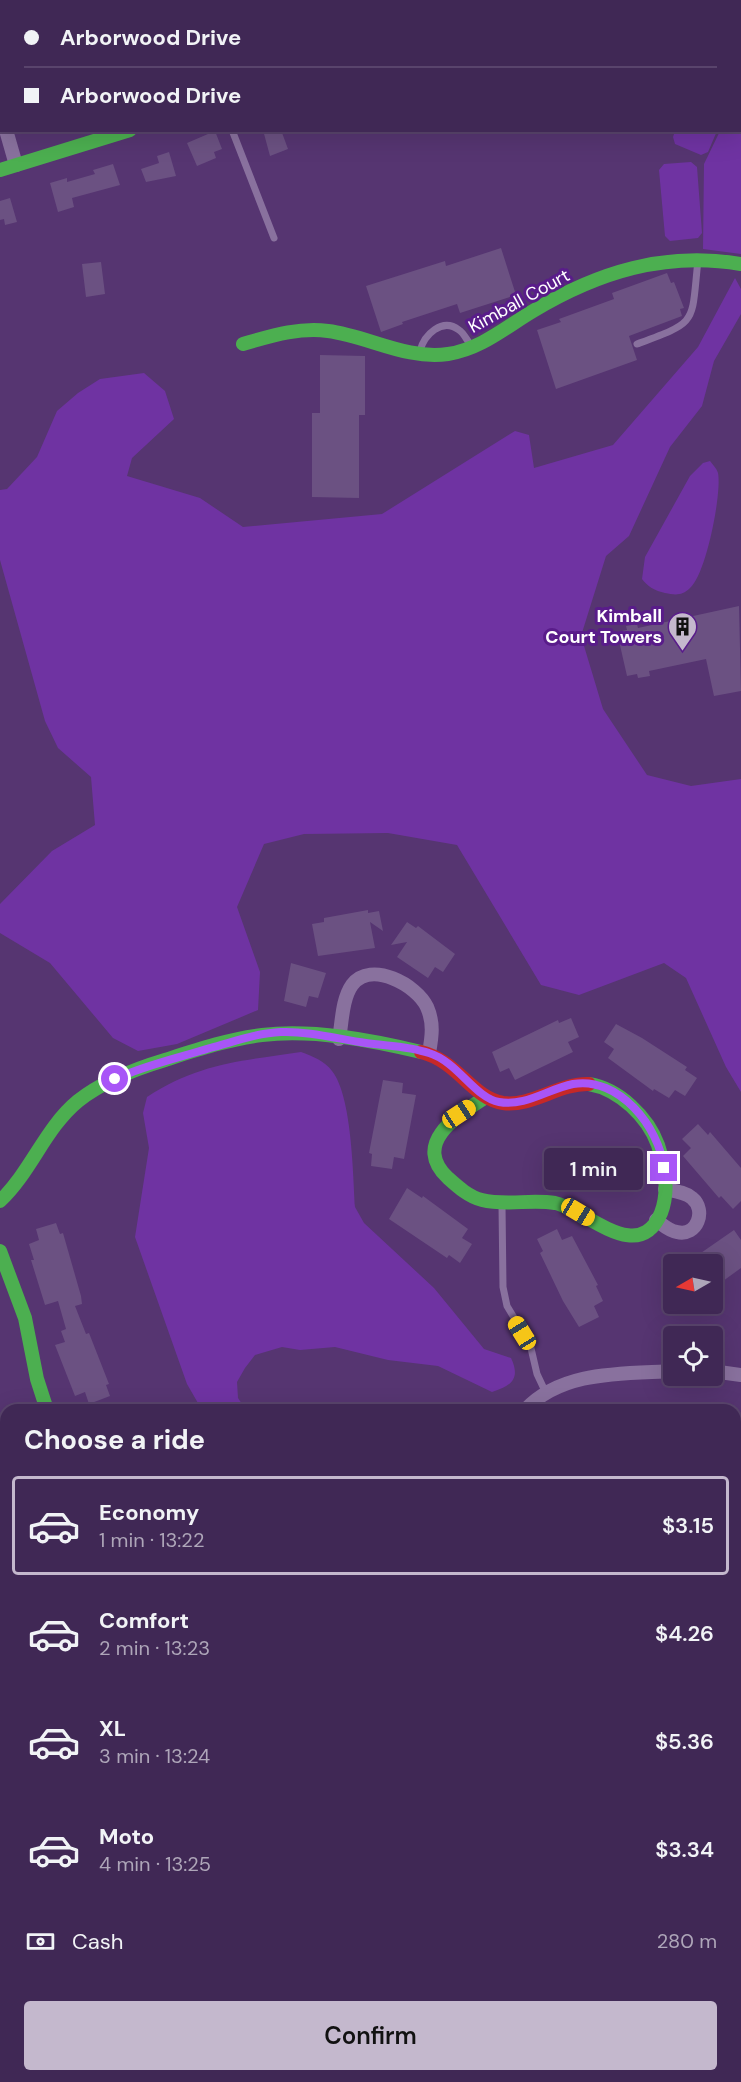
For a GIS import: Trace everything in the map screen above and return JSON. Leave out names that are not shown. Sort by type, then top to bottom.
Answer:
[{"type":"street","points":[[7,132],[16,165]]},
{"type":"street","points":[[0,170],[123,132]]},
{"type":"street","name":"Kimball Court","points":[[243,344],[288,332],[319,330],[345,334],[419,354],[448,354],[472,347],[505,331],[538,308],[602,278],[652,261],[699,258],[741,264]]},
{"type":"street","points":[[339,1039],[351,987],[363,977],[378,976],[403,984],[423,1001],[432,1027],[429,1053]]},
{"type":"street","points":[[0,1201],[20,1180],[65,1113],[84,1096],[115,1079],[147,1066],[265,1034],[291,1032],[429,1053],[459,1070],[486,1097],[495,1101],[512,1102],[574,1084],[602,1088],[632,1107],[653,1131],[662,1153],[665,1189],[663,1205],[656,1220],[644,1232],[624,1236],[613,1233],[561,1205],[531,1201],[486,1202],[468,1195],[439,1173],[434,1161],[436,1143],[443,1128],[486,1097]]},
{"type":"street","points":[[656,1220],[671,1230],[681,1233],[693,1228],[699,1217],[698,1207],[693,1198],[665,1189]]},
{"type":"street","points":[[0,1251],[25,1318],[36,1373],[45,1404]]},
{"type":"street","points":[[531,1404],[545,1391],[584,1379],[663,1372]]},
{"type":"street","points":[[723,1373],[741,1375]]},
{"type":"lane","points":[[233,132],[274,238]]},
{"type":"lane","points":[[637,344],[675,330],[687,321],[693,308],[699,258]]},
{"type":"lane","points":[[419,354],[428,334],[439,327],[451,326],[460,330],[472,347]]},
{"type":"lane","points":[[502,1202],[503,1287],[507,1306],[532,1348],[537,1374],[545,1391]]},
{"type":"shaded area","points":[[674,132],[717,132],[708,152],[701,155],[675,144]]},
{"type":"shaded area","points":[[720,132],[741,132],[741,254],[703,249],[704,164]]},
{"type":"shaded area","points":[[691,162],[697,167],[702,233],[698,238],[670,241],[665,236],[659,170],[664,164]]},
{"type":"shaded area","points":[[735,278],[741,289],[741,314],[714,361],[702,406],[670,447],[629,536],[606,556],[581,636],[603,709],[647,775],[691,786],[741,779],[741,1092],[726,1067],[686,978],[664,963],[579,995],[541,985],[457,845],[388,833],[304,834],[264,844],[237,907],[260,972],[258,1010],[177,1044],[138,1051],[113,1038],[50,963],[0,933],[0,904],[52,851],[95,825],[91,777],[58,748],[45,721],[0,560],[0,490],[7,489],[37,457],[57,411],[78,393],[100,379],[144,373],[165,391],[174,419],[132,458],[127,476],[200,498],[243,527],[382,514],[515,431],[529,435],[534,468],[613,445],[698,347]]},
{"type":"shaded area","points":[[710,461],[718,473],[718,498],[712,533],[702,567],[690,588],[681,594],[658,591],[642,579],[645,557],[690,476],[703,463]]},
{"type":"shaded area","points":[[301,1052],[326,1064],[332,1071],[339,1083],[348,1116],[355,1207],[364,1223],[434,1288],[484,1349],[511,1358],[515,1371],[509,1384],[492,1392],[438,1366],[388,1360],[335,1347],[300,1350],[282,1347],[255,1355],[245,1368],[237,1382],[238,1398],[242,1404],[199,1404],[187,1384],[135,1237],[149,1148],[143,1113],[147,1097],[166,1086],[203,1070],[240,1061]]},
{"type":"building","points":[[215,132],[222,149],[214,152],[216,158],[197,166],[187,143]]},
{"type":"building","points":[[264,132],[282,132],[288,149],[270,156]]},
{"type":"building","points":[[169,152],[176,176],[146,182],[141,169],[159,163],[157,156]]},
{"type":"building","points":[[113,164],[120,185],[72,198],[74,207],[58,212],[50,183],[67,178],[67,182],[95,174],[93,170]]},
{"type":"building","points":[[10,198],[17,222],[5,225],[4,219],[0,220],[0,201]]},
{"type":"building","points":[[501,248],[516,295],[460,313],[457,304],[402,322],[403,324],[381,332],[366,286],[445,261],[446,266]]},
{"type":"building","points":[[101,262],[105,294],[86,297],[82,264]]},
{"type":"building","points":[[667,273],[671,283],[674,282],[684,308],[680,309],[682,316],[629,336],[637,360],[556,389],[537,330],[561,322],[559,319],[614,299],[612,293]]},
{"type":"building","points":[[320,355],[365,356],[365,415],[359,415],[359,498],[312,497],[312,413],[320,413]]},
{"type":"building","name":"Kimball Court Towers","points":[[739,606],[741,691],[714,696],[706,659],[649,671],[650,676],[638,678],[637,674],[627,676],[617,632],[627,630],[626,626],[637,624],[638,628]]},
{"type":"building","points":[[368,910],[368,913],[379,911],[383,931],[370,922],[375,948],[318,956],[312,924],[324,922],[324,918]]},
{"type":"building","points":[[407,922],[416,928],[418,926],[455,954],[443,972],[435,967],[428,978],[397,957],[407,942],[391,945]]},
{"type":"building","points":[[291,963],[326,973],[318,998],[309,996],[306,1007],[284,1001]]},
{"type":"building","points":[[571,1018],[579,1037],[568,1042],[573,1052],[515,1080],[509,1068],[500,1072],[492,1052],[558,1020],[559,1023]]},
{"type":"building","points":[[616,1024],[687,1067],[685,1070],[697,1078],[685,1096],[675,1090],[669,1098],[654,1089],[653,1091],[608,1058],[614,1049],[604,1042]]},
{"type":"building","points":[[383,1080],[403,1083],[402,1093],[416,1095],[404,1159],[394,1157],[392,1169],[371,1166],[372,1154],[369,1153]]},
{"type":"building","points":[[698,1124],[708,1135],[710,1132],[741,1168],[741,1201],[733,1209],[721,1196],[719,1198],[683,1156],[691,1148],[682,1139]]},
{"type":"building","points":[[407,1188],[422,1198],[423,1196],[468,1229],[462,1238],[472,1244],[460,1263],[449,1255],[447,1258],[389,1219]]},
{"type":"building","points":[[56,1223],[60,1234],[63,1233],[81,1296],[82,1304],[75,1306],[86,1334],[89,1333],[109,1384],[106,1385],[110,1396],[89,1404],[85,1392],[75,1396],[55,1345],[65,1342],[61,1331],[66,1329],[58,1301],[45,1305],[31,1260],[34,1260],[29,1244],[39,1240],[36,1229]]},
{"type":"building","points":[[557,1229],[562,1240],[572,1236],[598,1285],[596,1286],[603,1301],[594,1306],[599,1317],[579,1327],[563,1301],[540,1253],[543,1251],[537,1239]]},
{"type":"building","points":[[734,1230],[741,1240],[741,1268],[723,1281],[723,1254],[699,1254]]},
{"type":"traffic: fast","points":[[0,170],[124,132]]},
{"type":"traffic: fast","points":[[243,344],[285,333],[317,330],[343,334],[417,354],[448,354],[482,342],[582,285],[633,268],[686,260],[741,264]]},
{"type":"traffic: fast","points":[[0,1201],[21,1177],[66,1112],[88,1094],[142,1067],[225,1042],[262,1035],[301,1033],[342,1037],[421,1052]]},
{"type":"traffic: fast","points":[[486,1097],[452,1121],[436,1142],[434,1153],[438,1165],[448,1178],[477,1199],[491,1202],[555,1203],[611,1230],[626,1235],[639,1235],[651,1228],[661,1213],[665,1196],[663,1162],[658,1145],[647,1124],[631,1106],[611,1092],[589,1084]]},
{"type":"traffic: fast","points":[[0,1251],[25,1318],[37,1379],[45,1404]]},
{"type":"traffic: jam","points":[[421,1052],[445,1063],[482,1094],[503,1103],[524,1102],[567,1087],[589,1084]]},
{"type":"place","name":"Kimball Court Towers","points":[[683,652]]},
{"type":"route","points":[[115,1079],[147,1066],[274,1032],[305,1033],[414,1050],[436,1055],[453,1065],[490,1100],[506,1103],[523,1101],[558,1088],[578,1084],[590,1084],[602,1088],[623,1100],[645,1119],[659,1142],[664,1168]]}]
